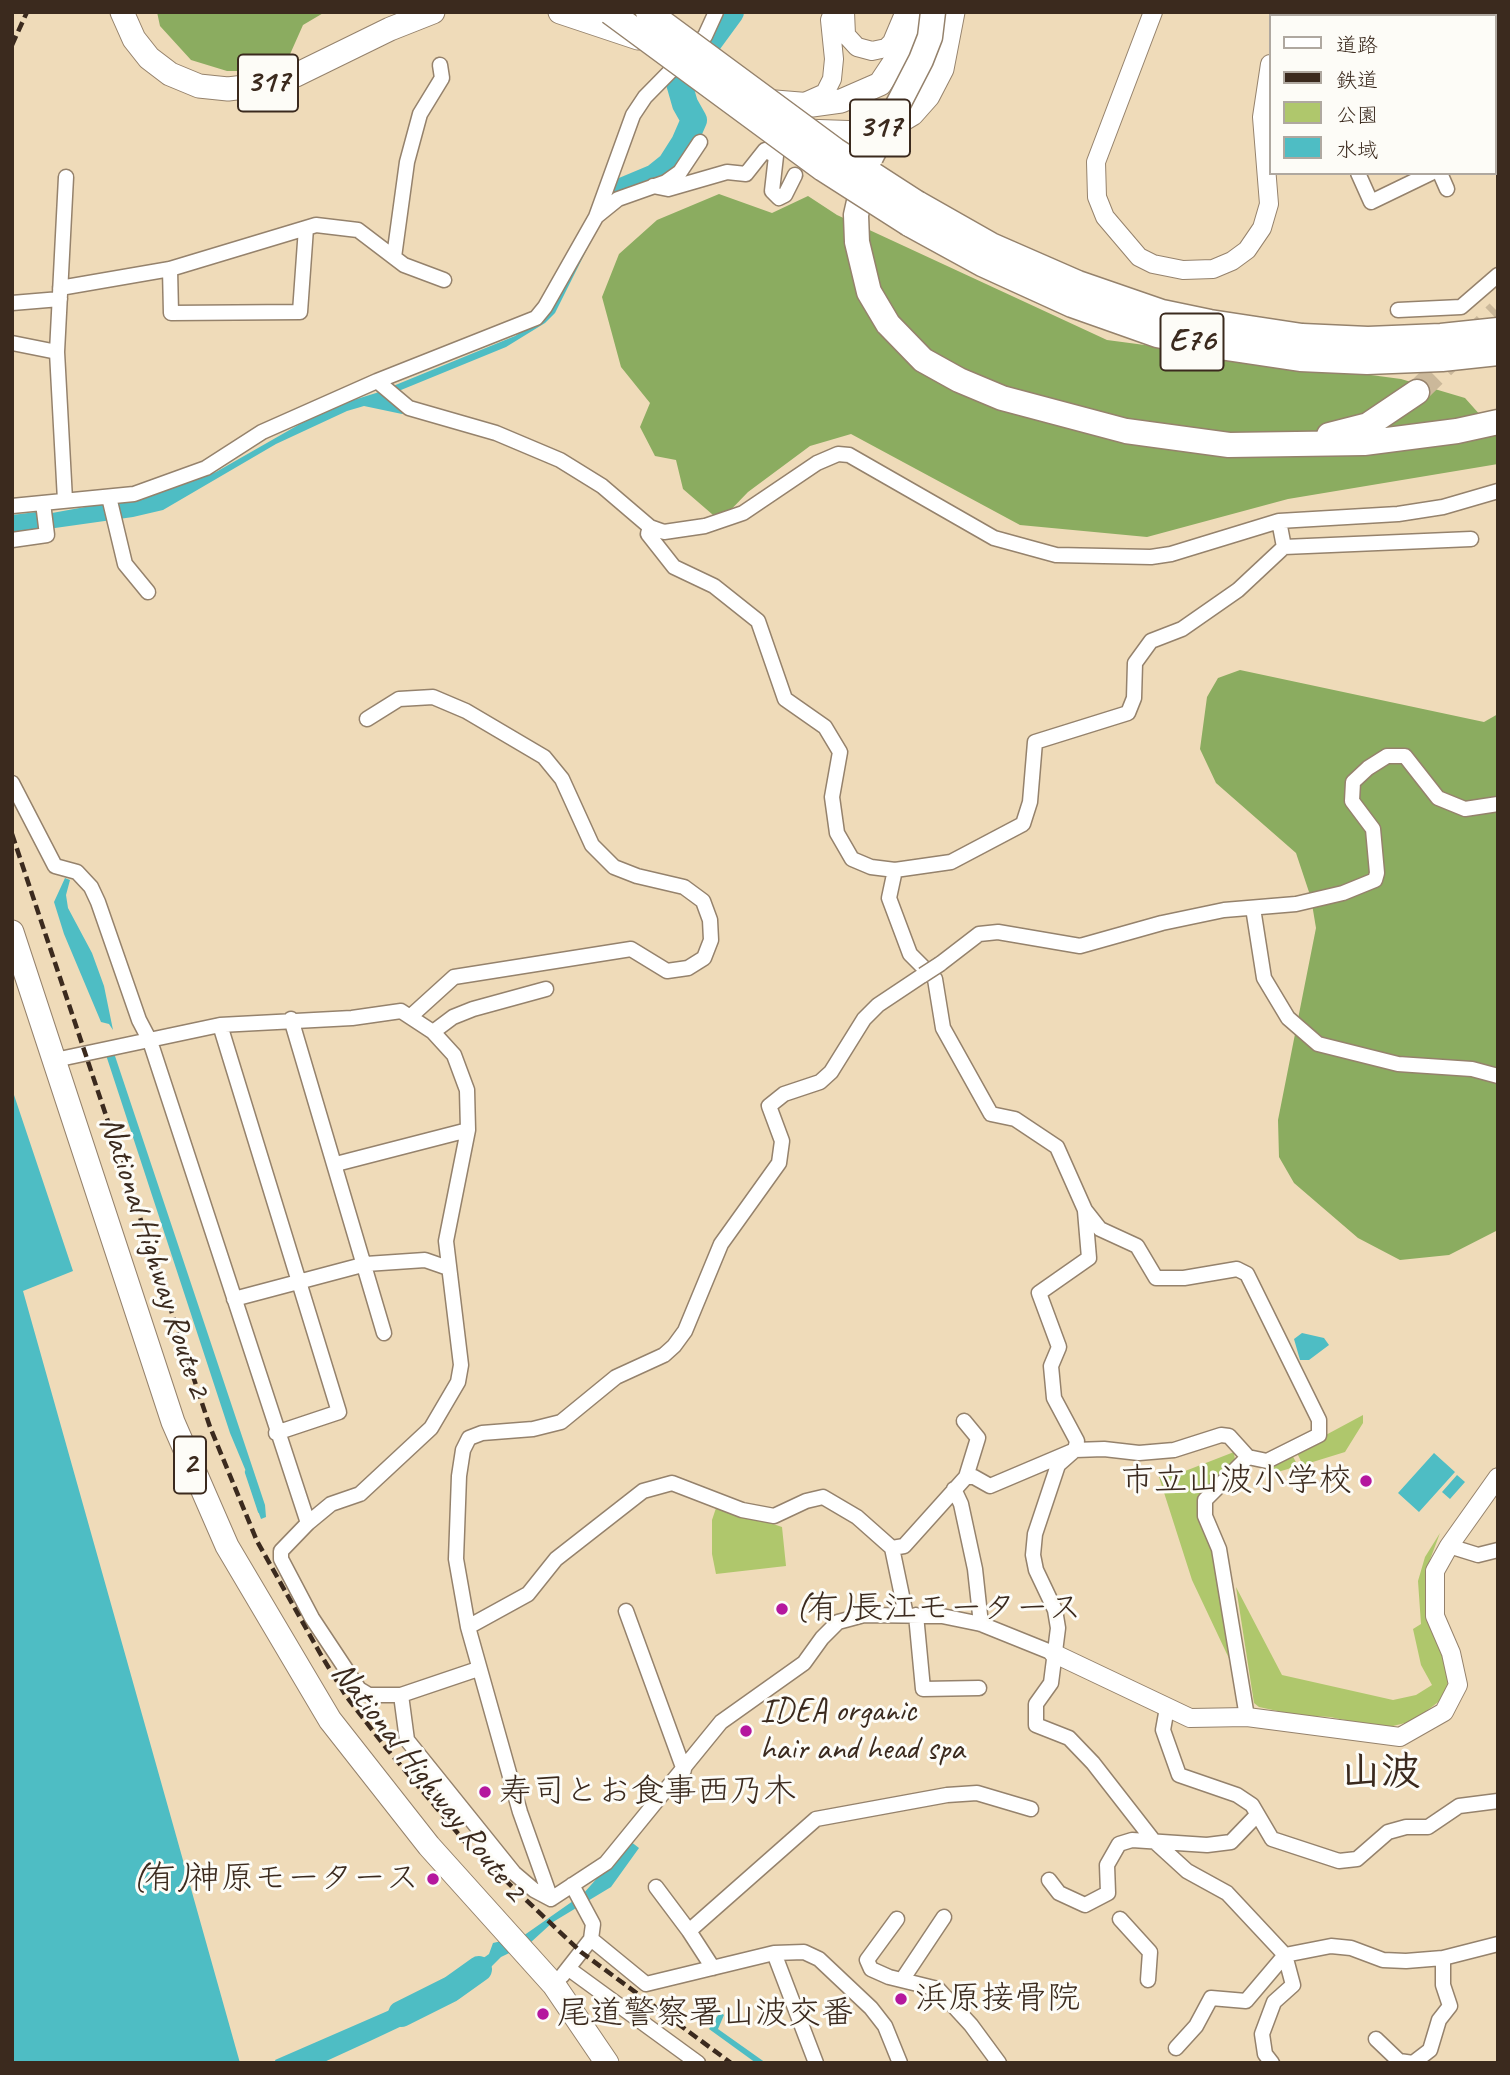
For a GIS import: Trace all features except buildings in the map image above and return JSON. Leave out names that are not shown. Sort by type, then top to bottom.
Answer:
[{"type":"highway","name":"317","points":[[122,12],[134,39],[149,58],[170,74],[199,86],[228,89],[261,85],[296,75],[390,29],[433,12]]},
{"type":"highway","points":[[560,12],[638,38]]},
{"type":"highway","name":"E76","points":[[610,12],[823,169],[913,213],[1078,283],[1162,312],[1302,336],[1368,339],[1498,330]]},
{"type":"highway","name":"E76","points":[[648,12],[835,150],[982,264],[1061,301],[1169,337],[1300,359],[1380,361],[1498,353]]},
{"type":"highway","name":"317","points":[[912,12],[904,47],[880,83],[841,101],[797,104],[743,99],[784,129],[863,133],[897,123],[912,114],[928,96],[942,69],[953,12]]},
{"type":"highway","points":[[933,12],[930,37],[921,60],[871,156],[856,215],[858,242],[869,292],[888,324],[923,360],[959,380],[1002,398],[1126,431],[1230,445],[1351,444],[1457,431],[1498,422]]},
{"type":"highway","points":[[1126,431],[1230,439],[1331,435],[1368,425],[1417,393]]},
{"type":"highway","name":"National Highway Route 2","points":[[12,932],[173,1422],[226,1546],[330,1720],[429,1846],[501,1930],[522,1952],[561,1977],[607,2063]]},
{"type":"street","points":[[12,506],[134,494],[206,468],[262,432],[385,388],[536,318],[596,217],[633,115],[645,97],[705,36],[716,12]]},
{"type":"street","points":[[797,104],[825,93],[832,79],[834,59],[830,20],[833,12]]},
{"type":"street","points":[[845,12],[846,35],[857,47],[872,51],[886,48],[892,42],[903,12]]},
{"type":"street","points":[[942,69],[963,12]]},
{"type":"street","points":[[1153,12],[1096,162],[1097,197],[1105,217],[1132,250],[1153,264],[1183,270],[1213,269],[1232,261],[1247,250],[1262,228],[1269,204],[1262,117],[1268,80]]},
{"type":"street","points":[[394,257],[407,162],[420,114],[442,78],[440,65]]},
{"type":"street","points":[[596,217],[618,199],[653,187],[680,172],[700,142]]},
{"type":"street","points":[[653,187],[668,189],[727,172],[746,174],[765,150],[776,156],[772,191],[779,198],[785,195],[795,175]]},
{"type":"street","points":[[1359,175],[1371,202],[1428,175]]},
{"type":"street","points":[[1441,175],[1447,189]]},
{"type":"street","points":[[65,500],[57,352],[66,177]]},
{"type":"street","points":[[12,303],[170,269],[316,225],[358,230],[404,265],[444,279]]},
{"type":"street","points":[[170,269],[171,313],[300,312],[306,228]]},
{"type":"street","points":[[1398,310],[1461,307],[1498,275]]},
{"type":"street","points":[[12,344],[57,352]]},
{"type":"street","points":[[385,388],[410,408],[496,433],[560,460],[602,485],[650,527],[664,532],[705,526],[743,513],[817,463],[838,454],[849,455],[994,538],[1056,555],[1171,554],[1279,521],[1398,514],[1443,507],[1498,491]]},
{"type":"street","points":[[109,497],[114,530],[125,564],[148,592]]},
{"type":"street","points":[[12,540],[47,535],[43,503]]},
{"type":"street","points":[[1279,521],[1284,547]]},
{"type":"street","points":[[650,527],[648,534],[674,567],[714,586],[758,621],[785,699],[825,727],[840,752],[832,797],[837,833],[852,859],[871,867],[895,870],[951,862],[1023,824],[1030,802],[1035,742],[1128,713],[1134,698],[1135,663],[1151,641],[1182,629],[1238,590],[1284,547],[1471,539]]},
{"type":"street","points":[[367,719],[399,699],[433,697],[466,711],[544,757],[562,779],[592,845],[614,867],[637,876],[684,887],[703,901],[710,920],[711,940],[704,958],[688,968],[667,971],[631,949],[454,977],[411,1016]]},
{"type":"street","points":[[551,1899],[520,1812],[468,1627],[456,1559],[459,1476],[463,1450],[469,1438],[482,1433],[533,1429],[561,1422],[616,1377],[664,1355],[674,1346],[685,1331],[721,1244],[779,1163],[782,1140],[769,1107],[784,1094],[820,1082],[831,1072],[864,1019],[878,1005],[940,964],[979,934],[998,932],[1080,946],[1162,923],[1252,908],[1296,904],[1343,893],[1375,880],[1373,829],[1352,801],[1353,782],[1368,768],[1387,757],[1405,755],[1438,798],[1465,809],[1498,804]]},
{"type":"street","points":[[12,783],[55,866],[77,872],[91,887],[139,1020],[150,1041],[307,1523]]},
{"type":"street","points":[[895,870],[889,898],[899,930],[910,954],[935,979],[943,1028],[991,1114],[1015,1119],[1057,1147],[1085,1210],[1100,1229],[1137,1247],[1156,1278],[1184,1278],[1237,1269],[1247,1275],[1319,1420],[1319,1435],[1267,1461],[1248,1457],[1229,1436],[1221,1435],[1174,1450],[1139,1453],[1104,1449],[1075,1450],[990,1486],[974,1477],[966,1477]]},
{"type":"street","points":[[1252,908],[1265,978],[1289,1017],[1318,1044],[1398,1064],[1472,1069],[1498,1076]]},
{"type":"street","points":[[433,1032],[453,1017],[473,1009],[546,989]]},
{"type":"street","points":[[55,1060],[220,1025],[352,1018],[401,1011],[433,1032],[454,1055],[467,1090],[468,1130],[446,1241],[461,1365],[458,1382],[431,1428],[360,1494],[331,1504],[307,1523],[281,1551],[281,1559],[312,1618],[359,1689],[369,1695],[401,1695],[478,1669]]},
{"type":"street","points":[[291,1020],[366,1264],[384,1334]]},
{"type":"street","points":[[220,1025],[339,1412],[276,1433]]},
{"type":"street","points":[[335,1164],[468,1130]]},
{"type":"street","points":[[1085,1210],[1088,1258],[1039,1293],[1059,1347],[1051,1366],[1054,1398],[1077,1441],[1075,1450],[1058,1465],[1035,1534],[1036,1570],[1055,1610],[1058,1628],[1051,1683],[1036,1703],[1036,1725],[1069,1738],[1093,1763],[1153,1840],[1187,1871],[1227,1893],[1285,1955],[1293,1985],[1274,2002],[1262,2034],[1265,2054],[1272,2063]]},
{"type":"street","points":[[1087,1242],[1124,1241]]},
{"type":"street","points":[[234,1299],[366,1264],[425,1260],[448,1268]]},
{"type":"street","points":[[892,1548],[904,1546],[966,1477],[978,1438],[964,1421]]},
{"type":"street","points":[[1247,1717],[1219,1549],[1205,1516],[1205,1500],[1248,1457]]},
{"type":"street","points":[[551,1899],[606,1863],[721,1722],[804,1663],[822,1638],[838,1622],[864,1615],[942,1616],[981,1624],[1053,1653],[1189,1718],[1247,1717],[1399,1737],[1444,1712],[1458,1685],[1451,1653],[1434,1616],[1436,1571],[1449,1546],[1498,1477]]},
{"type":"street","points":[[468,1627],[528,1594],[556,1559],[643,1491],[672,1483],[742,1510],[774,1516],[806,1501],[823,1497],[857,1517],[892,1548],[911,1615],[923,1689],[979,1688]]},
{"type":"street","points":[[954,1489],[961,1504],[972,1556],[981,1624]]},
{"type":"street","points":[[1449,1546],[1478,1555],[1498,1550]]},
{"type":"street","points":[[626,1611],[684,1770]]},
{"type":"street","points":[[401,1695],[407,1740],[514,1872],[534,1890],[551,1899]]},
{"type":"street","points":[[1167,1708],[1163,1730],[1179,1775],[1237,1795],[1252,1805],[1256,1816],[1272,1839],[1339,1861],[1357,1859],[1388,1832],[1406,1827],[1428,1827],[1459,1806],[1498,1801]]},
{"type":"street","points":[[689,1931],[810,1822],[822,1816],[976,1793],[1031,1809]]},
{"type":"street","points":[[1049,1880],[1059,1893],[1086,1905],[1108,1893],[1107,1865],[1110,1855],[1119,1844],[1132,1840],[1207,1845],[1231,1842],[1256,1816]]},
{"type":"street","points":[[572,1885],[587,1908],[593,1924],[591,1939],[561,1977],[698,2063]]},
{"type":"street","points":[[656,1886],[712,1968]]},
{"type":"street","points":[[902,1980],[944,1917]]},
{"type":"street","points":[[897,1919],[867,1960],[871,1969],[938,1989],[971,2025],[999,2063]]},
{"type":"street","points":[[1121,1919],[1150,1952],[1148,1980]]},
{"type":"street","points":[[591,1939],[646,1984],[774,1953],[804,1952],[819,1959],[885,2026],[900,2063]]},
{"type":"street","points":[[1176,2049],[1196,2026],[1211,1998],[1246,2001],[1285,1955],[1331,1946],[1351,1948],[1383,1959],[1443,1958],[1498,1944]]},
{"type":"street","points":[[774,1953],[816,2063]]},
{"type":"street","points":[[1376,2039],[1399,2061],[1413,2063],[1430,2050],[1438,2020],[1450,2006],[1443,1985],[1443,1958]]},
{"type":"green space","points":[[157,12],[325,12],[303,25],[287,61],[269,71],[227,71],[191,60],[160,26]]},
{"type":"green space","points":[[719,194],[772,213],[808,196],[837,215],[1107,340],[1401,379],[1465,398],[1498,435],[1498,464],[1288,499],[1147,537],[1020,525],[851,434],[810,446],[748,492],[720,521],[683,489],[676,460],[655,456],[640,427],[650,403],[621,367],[602,297],[619,254],[657,220]]},
{"type":"green space","points":[[1240,670],[1484,722],[1498,714],[1498,1230],[1449,1255],[1400,1260],[1358,1238],[1294,1183],[1279,1157],[1278,1120],[1316,928],[1311,898],[1296,853],[1216,783],[1200,749],[1207,697],[1218,678]]},
{"type":"green space","points":[[1363,1415],[1363,1423],[1345,1452],[1303,1465],[1296,1451]]},
{"type":"green space","points":[[1234,1452],[1235,1461],[1200,1494],[1200,1517],[1216,1550],[1234,1669],[1192,1580],[1159,1477],[1180,1473]]},
{"type":"green space","points":[[1291,1453],[1298,1466],[1271,1474],[1267,1465]]},
{"type":"green space","points":[[717,1505],[782,1527],[786,1566],[716,1574],[712,1554],[712,1520]]},
{"type":"green space","points":[[1440,1533],[1428,1565],[1425,1591],[1430,1622],[1449,1668],[1447,1692],[1441,1700],[1413,1721],[1385,1728],[1330,1717],[1296,1715],[1259,1707],[1254,1703],[1236,1587],[1282,1675],[1393,1700],[1416,1695],[1432,1685],[1421,1665],[1413,1629],[1421,1624],[1418,1581],[1425,1557]]},
{"type":"water","points":[[595,233],[555,313],[545,323],[506,347],[401,390],[389,400],[406,412],[402,414],[364,406],[347,411],[276,444],[163,510],[133,517],[55,528],[43,527],[39,531],[12,535],[12,515],[36,512],[41,515],[96,505],[191,482],[216,472],[300,424],[344,403],[376,393],[515,336],[536,323]]},
{"type":"water","points":[[65,878],[70,880],[66,895],[68,908],[92,953],[104,986],[113,1030],[109,1024],[101,1022],[64,934],[54,902]]},
{"type":"water","points":[[114,1053],[265,1505],[266,1517],[261,1519],[257,1508],[260,1505],[230,1433],[106,1055]]},
{"type":"water","points":[[12,1089],[73,1271],[23,1291],[240,2063],[12,2063]]},
{"type":"water","points":[[1302,1333],[1324,1338],[1329,1345],[1309,1360],[1300,1360],[1294,1339]]},
{"type":"water","points":[[1434,1453],[1455,1472],[1419,1512],[1398,1493]]},
{"type":"water","points":[[1457,1475],[1465,1482],[1450,1499],[1442,1492]]},
{"type":"water","points":[[630,1841],[639,1848],[611,1887],[553,1922],[530,1943],[501,1957],[476,1982],[453,1998],[447,1984],[489,1954],[493,1943],[523,1936],[583,1894]]},
{"type":"water","points":[[429,1993],[438,2009],[322,2063],[276,2063],[275,2060]]},
{"type":"water","points":[[720,2012],[724,2015],[718,2029],[766,2063],[756,2063],[709,2029]]},
{"type":"waterway","points":[[612,195],[655,177],[670,165],[694,120],[685,104],[679,83],[731,12]]},
{"type":"waterway","points":[[247,1472],[260,1511]]},
{"type":"waterway","points":[[401,2014],[451,1989],[479,1969]]},
{"type":"tunnel","points":[[1417,392],[1498,312]]},
{"type":"railway","points":[[12,45],[27,12]]},
{"type":"railway","points":[[12,834],[210,1427],[257,1541],[321,1655],[346,1696],[466,1843],[581,1952],[731,2063]]},
{"type":"place","name":"市立山波小学校","points":[[1366,1481]]},
{"type":"place","name":"(有)長江モータース","points":[[782,1609]]},
{"type":"place","name":"IDEA organic hair and head spa","points":[[746,1731]]},
{"type":"place","name":"寿司とお食事西乃木","points":[[485,1792]]},
{"type":"place","name":"(有)神原モータース","points":[[433,1879]]},
{"type":"place","name":"浜原接骨院","points":[[901,1999]]},
{"type":"place","name":"尾道警察署山波交番","points":[[543,2014]]},
{"type":"district","name":"山波","points":[[1381,1774]]}]
